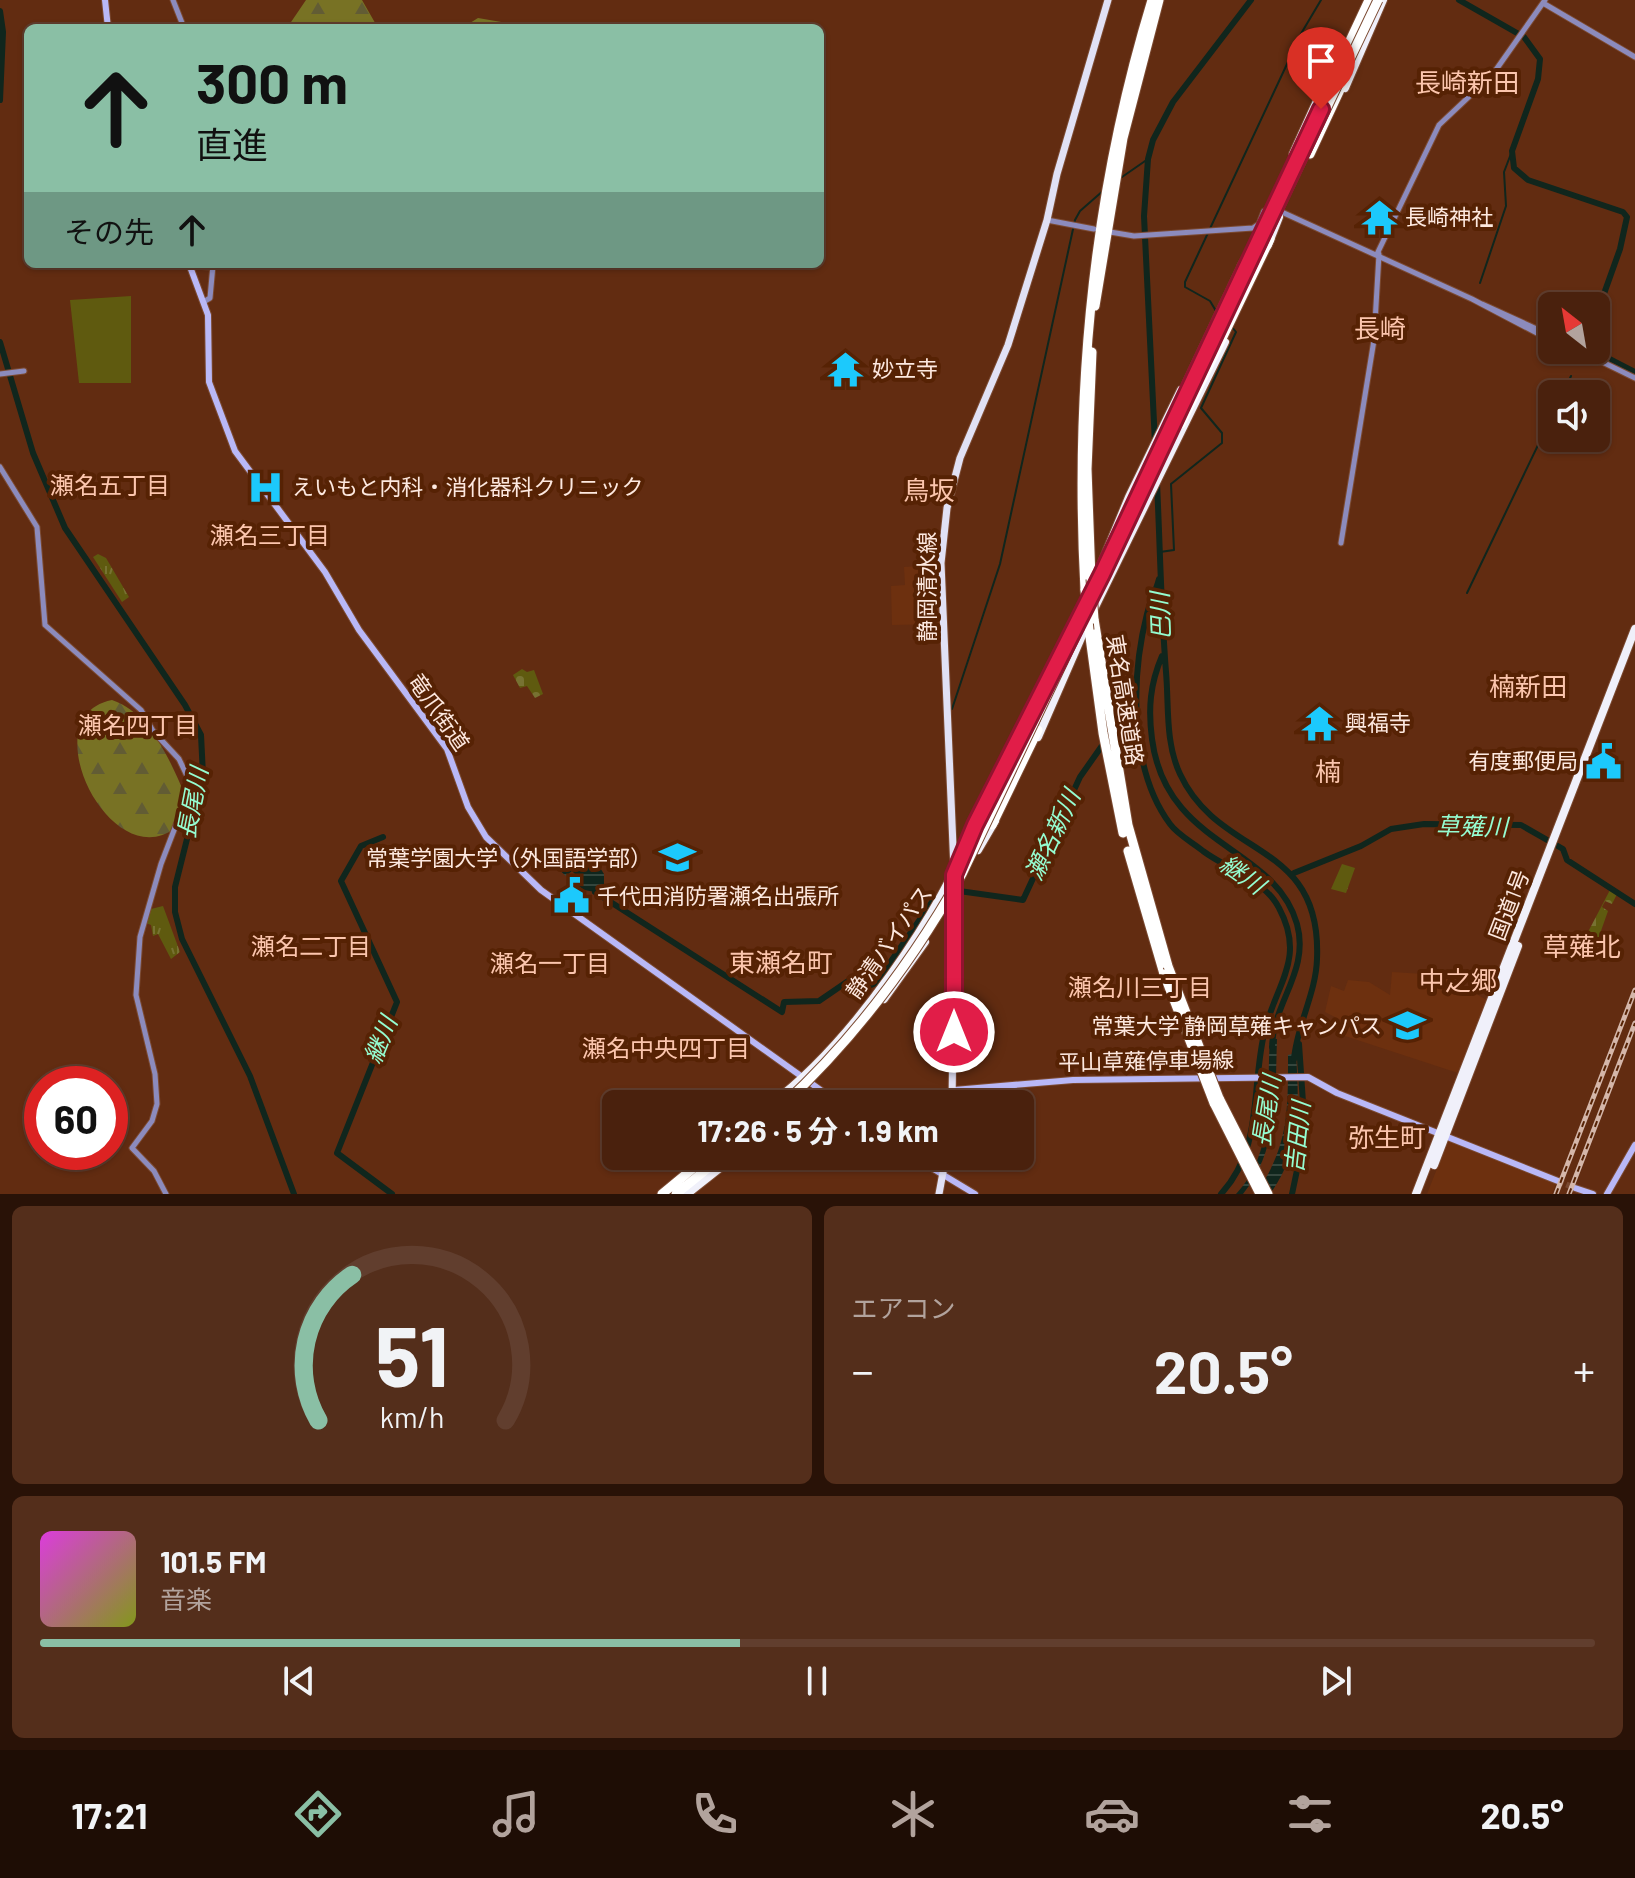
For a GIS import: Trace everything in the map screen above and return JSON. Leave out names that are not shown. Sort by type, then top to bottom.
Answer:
[{"type":"highway","name":"東名高速道路","points":[[1098,260],[1114,165],[1152,0]]},
{"type":"highway","name":"東名高速道路","points":[[1159,0],[1104,199],[1081,469],[1090,596],[1089,630],[1125,826],[1166,970],[1217,1100],[1260,1194]]},
{"type":"highway","points":[[1289,171],[1331,77],[1375,0]]},
{"type":"highway","points":[[788,1090],[851,1022],[895,965],[954,875],[1023,721],[1107,555],[1141,471],[1243,264],[1278,209],[1324,125],[1375,0]]},
{"type":"highway","points":[[1310,154],[1319,145],[1375,0]]},
{"type":"highway","points":[[804,1090],[892,990],[992,825],[1047,719],[1095,607],[1211,373],[1270,239],[1298,140],[1375,0]]},
{"type":"highway","name":"静清バイパス","points":[[789,1090],[853,1024],[928,922],[981,825],[1168,440],[1375,0]]},
{"type":"highway","points":[[1168,440],[1270,239]]},
{"type":"highway","points":[[1168,440],[1187,383],[1243,264]]},
{"type":"highway","name":"東名高速道路","points":[[1092,317],[1088,419],[1091,579],[1103,713]]},
{"type":"highway","points":[[992,825],[1038,730],[1090,596]]},
{"type":"highway","points":[[975,825],[1090,596]]},
{"type":"highway","name":"国道1号","points":[[1443,1136],[1635,629]]},
{"type":"highway","name":"国道1号","points":[[1419,1194],[1635,643]]},
{"type":"highway","name":"東名高速道路","points":[[1240,1150],[1268,1194]]},
{"type":"highway","points":[[662,1194],[690,1170]]},
{"type":"highway","points":[[662,1194],[695,1170]]},
{"type":"highway","points":[[676,1194],[709,1170]]},
{"type":"highway","points":[[685,1194],[713,1170]]},
{"type":"main road","points":[[105,0],[108,24]]},
{"type":"main road","name":"静岡清水線","points":[[954,1090],[954,843],[942,543],[956,469],[996,377],[1047,220],[1060,163],[1108,0]]},
{"type":"main road","name":"竜爪街道","points":[[191,268],[205,301],[210,327],[209,382],[235,451],[325,572],[361,632],[447,749],[468,807],[486,837],[541,890],[819,1090]]},
{"type":"main road","points":[[954,843],[965,851]]},
{"type":"main road","points":[[941,913],[954,925]]},
{"type":"main road","name":"平山草薙停車場線","points":[[954,1090],[1073,1080],[1302,1076],[1558,1181]]},
{"type":"main road","points":[[1607,1194],[1635,1145]]},
{"type":"main road","points":[[933,1170],[975,1194]]},
{"type":"main road","points":[[939,1194],[944,1170]]},
{"type":"main road","points":[[1575,1188],[1593,1194]]},
{"type":"street","points":[[173,0],[182,24]]},
{"type":"street","points":[[1341,543],[1374,340],[1378,254],[1439,125],[1493,74],[1544,2],[1635,57]]},
{"type":"street","points":[[1110,232],[1134,236],[1253,228],[1267,209],[1278,209],[1538,332]]},
{"type":"street","points":[[1047,220],[1094,229]]},
{"type":"street","points":[[205,301],[210,298],[213,268]]},
{"type":"street","points":[[1606,364],[1635,378]]},
{"type":"street","points":[[0,374],[24,371]]},
{"type":"street","points":[[0,467],[38,531],[43,623],[141,710],[153,731],[179,759],[189,780],[186,799],[161,864],[140,937],[135,975],[144,1035],[156,1079],[157,1104],[152,1121],[132,1148],[154,1171],[166,1194]]},
{"type":"shaded area","points":[[936,565],[940,624],[892,625],[891,586],[905,585],[904,567]]},
{"type":"shaded area","name":"常葉大学 静岡草薙キャンパス","points":[[1392,972],[1440,975],[1487,1000],[1458,1073],[1336,1033],[1341,1020],[1325,1012],[1331,986],[1344,991],[1348,980],[1369,982],[1390,995]]},
{"type":"shaded area","points":[[1448,1141],[1556,1183],[1552,1194],[1427,1194]]},
{"type":"green space","points":[[306,0],[362,0],[376,24],[290,24]]},
{"type":"green space","points":[[478,18],[513,24],[468,24]]},
{"type":"green space","points":[[131,296],[131,383],[79,383],[70,300]]},
{"type":"green space","points":[[98,554],[106,558],[129,597],[122,602],[93,557]]},
{"type":"green space","points":[[522,669],[527,672],[534,670],[543,694],[535,698],[527,686],[520,688],[513,675]]},
{"type":"green space","points":[[112,700],[137,715],[148,727],[173,767],[185,795],[175,828],[151,837],[127,831],[105,813],[89,788],[79,760],[78,734],[89,712]]},
{"type":"green space","points":[[1342,864],[1355,868],[1346,893],[1331,889]]},
{"type":"green space","points":[[1610,890],[1617,894],[1612,904],[1605,901],[1602,907],[1608,911],[1596,945],[1591,943],[1594,934],[1588,932]]},
{"type":"green space","points":[[163,906],[180,952],[171,959],[158,934],[153,936],[151,925],[146,923],[151,909]]},
{"type":"water","points":[[587,847],[604,874],[604,884],[595,892],[584,890],[569,879],[575,874],[572,871],[566,876],[556,867]]},
{"type":"water","points":[[1277,1039],[1275,1100],[1269,1140],[1255,1177],[1243,1194],[1236,1194],[1258,1160],[1268,1101],[1270,1040]]},
{"type":"water","points":[[1296,1053],[1298,1109],[1293,1144],[1288,1161],[1270,1194],[1256,1194],[1281,1144],[1287,1111],[1288,1055]]},
{"type":"waterway","name":"巴川","points":[[1156,464],[1144,216],[1148,159],[1153,140],[1173,102],[1251,0]]},
{"type":"waterway","points":[[1216,311],[1210,301],[1185,287],[1185,282],[1302,32],[1321,0]]},
{"type":"waterway","points":[[1459,0],[1524,37],[1540,59],[1538,79],[1512,151],[1514,168],[1528,180],[1623,212],[1627,217],[1620,249],[1605,292]]},
{"type":"waterway","name":"長尾川","points":[[0,11],[3,32],[0,100]]},
{"type":"waterway","points":[[1480,283],[1506,206],[1504,172],[1512,151]]},
{"type":"waterway","points":[[1122,177],[1148,159]]},
{"type":"waterway","points":[[952,709],[1000,564],[1075,220],[1080,211],[1104,190]]},
{"type":"waterway","points":[[1160,552],[1174,550],[1171,484],[1222,443],[1222,433],[1201,408],[1236,332],[1232,327]]},
{"type":"waterway","name":"長尾川","points":[[0,342],[33,453],[65,528],[185,705],[201,735],[203,775],[175,887],[175,912],[182,939],[250,1076],[294,1194]]},
{"type":"waterway","points":[[1610,359],[1635,372]]},
{"type":"waterway","points":[[1569,380],[1571,376]]},
{"type":"waterway","points":[[1467,593],[1538,445]]},
{"type":"waterway","name":"巴川","points":[[1157,483],[1168,724],[1175,762],[1198,802],[1219,822],[1286,870],[1303,892],[1314,920],[1316,972],[1294,1059]]},
{"type":"waterway","name":"継川","points":[[1159,579],[1147,614],[1136,693],[1140,750],[1147,777],[1157,802],[1177,832],[1255,882],[1273,898],[1287,926],[1290,943],[1286,972],[1264,1034],[1250,1138],[1244,1158],[1221,1194]]},
{"type":"waterway","name":"長尾川","points":[[1162,656],[1150,707],[1152,739],[1161,775],[1177,803],[1198,825],[1267,877],[1285,898],[1297,924],[1299,957],[1278,1015],[1272,1047]]},
{"type":"waterway","name":"瀬名新川","points":[[1113,732],[1135,690]]},
{"type":"waterway","name":"瀬名新川","points":[[952,890],[1023,900],[1080,777],[1106,740]]},
{"type":"waterway","name":"草薙川","points":[[1294,873],[1361,846],[1391,829],[1424,824],[1521,825],[1563,849],[1567,860],[1635,904]]},
{"type":"waterway","name":"継川","points":[[383,837],[361,846],[341,881],[397,1002],[337,1153],[392,1194]]},
{"type":"waterway","name":"瀬名新川","points":[[595,892],[782,1012],[784,1002],[819,1001],[854,977],[871,985],[876,983],[932,902]]},
{"type":"waterway","name":"吉田川","points":[[1292,1194],[1305,1132],[1299,1044]]},
{"type":"tunnel","points":[[1558,1181],[1575,1188]]},
{"type":"railway","points":[[1556,1194],[1635,990]]},
{"type":"railway","points":[[1569,1194],[1635,1023]]},
{"type":"place","name":"長崎神社","points":[[1379,217]]},
{"type":"place","name":"妙立寺","points":[[846,369]]},
{"type":"place","name":"えいもと内科・消化器科クリニック","points":[[266,487]]},
{"type":"place","name":"興福寺","points":[[1319,723]]},
{"type":"place","name":"有度郵便局","points":[[1604,761]]},
{"type":"place","name":"常葉学園大学（外国語学部）","points":[[678,858]]},
{"type":"place","name":"千代田消防署瀬名出張所","points":[[571,896]]},
{"type":"place","name":"常葉大学 静岡草薙キャンパス","points":[[1408,1026]]},
{"type":"district","name":"長崎新田","points":[[1467,83]]},
{"type":"district","name":"長崎","points":[[1380,329]]},
{"type":"district","name":"瀬名五丁目","points":[[110,486]]},
{"type":"district","name":"鳥坂","points":[[929,491]]},
{"type":"district","name":"瀬名三丁目","points":[[270,536]]},
{"type":"district","name":"楠新田","points":[[1528,687]]},
{"type":"district","name":"瀬名四丁目","points":[[138,726]]},
{"type":"district","name":"楠","points":[[1328,772]]},
{"type":"district","name":"瀬名二丁目","points":[[311,947]]},
{"type":"district","name":"草薙北","points":[[1582,947]]},
{"type":"district","name":"東瀬名町","points":[[781,963]]},
{"type":"district","name":"瀬名一丁目","points":[[550,964]]},
{"type":"district","name":"中之郷","points":[[1458,981]]},
{"type":"district","name":"瀬名川三丁目","points":[[1140,988]]},
{"type":"district","name":"瀬名中央四丁目","points":[[666,1049]]},
{"type":"district","name":"弥生町","points":[[1387,1138]]},
{"type":"route","points":[[954,1032],[954,875],[975,825],[1091,597],[1321,109]]}]
